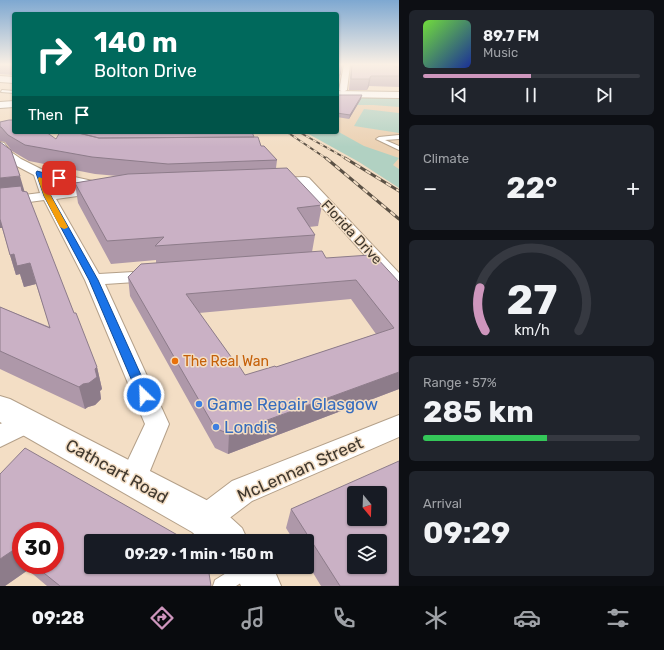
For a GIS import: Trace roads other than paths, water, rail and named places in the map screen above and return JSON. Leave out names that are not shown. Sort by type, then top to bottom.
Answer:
[{"type":"main road","points":[[348,92],[399,95]]},
{"type":"main road","name":"Cathcart Road","points":[[0,408],[14,429],[133,479],[205,519],[221,534]]},
{"type":"main road","points":[[255,574],[261,586]]},
{"type":"street","points":[[0,105],[12,104]]},
{"type":"street","points":[[0,145],[4,151],[17,162],[39,173],[65,180],[114,189],[0,202]]},
{"type":"street","points":[[39,173],[48,196],[94,280],[157,424],[133,479]]},
{"type":"street","name":"Florida Drive","points":[[265,183],[305,181],[399,283]]},
{"type":"street","points":[[354,261],[378,259]]},
{"type":"street","points":[[94,280],[165,275]]},
{"type":"street","name":"McLennan Street","points":[[205,519],[242,491],[399,426]]},
{"type":"lane","points":[[399,137],[379,139],[399,148]]},
{"type":"lane","points":[[221,586],[240,574]]},
{"type":"railway","points":[[290,134],[327,159]]},
{"type":"railway","points":[[303,134],[347,159]]},
{"type":"railway","points":[[326,158],[399,219]]},
{"type":"railway","points":[[345,158],[399,191]]},
{"type":"place","name":"The Real Wan","points":[[175,361]]},
{"type":"place","name":"Game Repair Glasgow","points":[[199,404]]},
{"type":"place","name":"Londis","points":[[216,427]]}]
